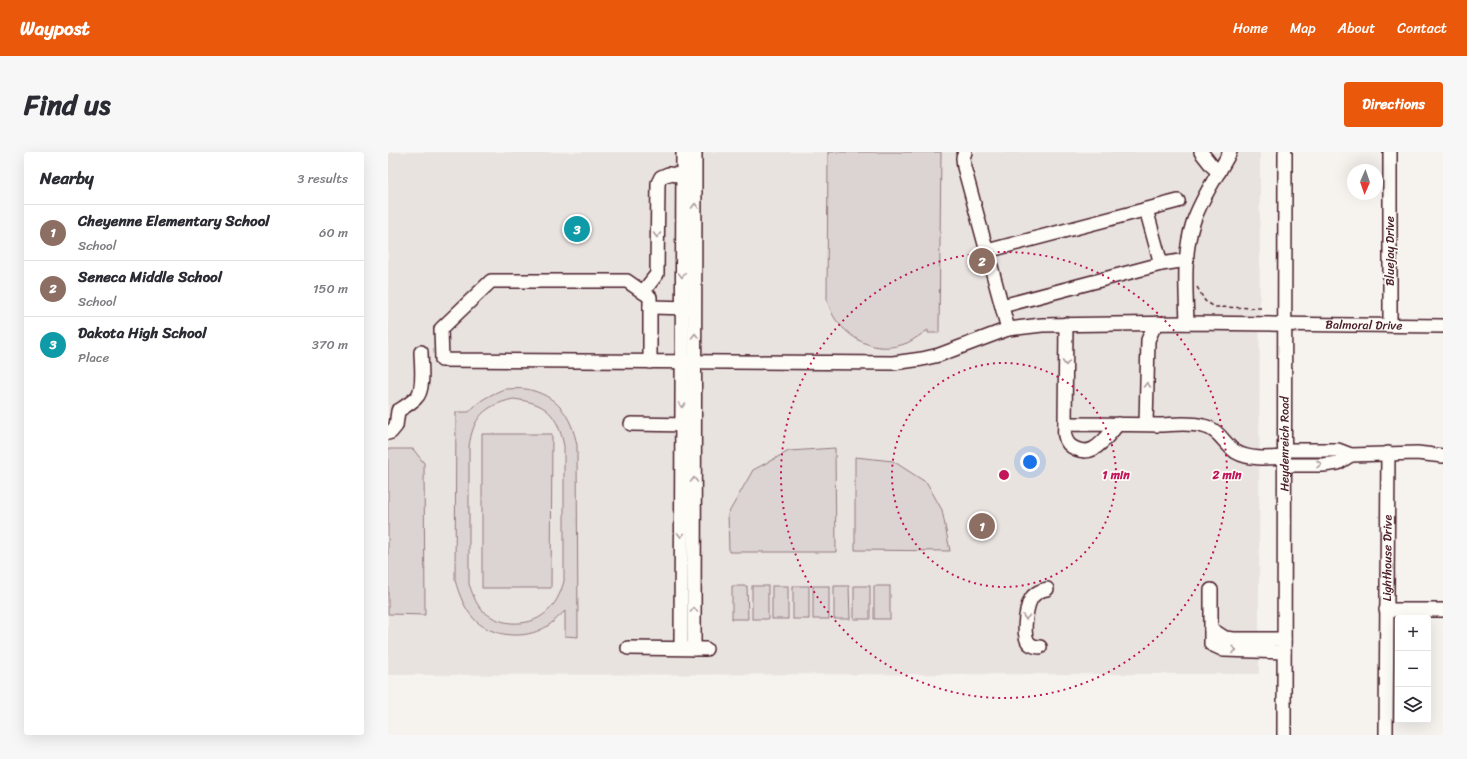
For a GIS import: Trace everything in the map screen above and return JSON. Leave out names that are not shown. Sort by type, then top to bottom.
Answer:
[{"type":"street","points":[[628,648],[694,649],[688,425],[689,362],[695,308],[689,252],[689,176],[683,152]]},
{"type":"street","points":[[689,176],[695,152]]},
{"type":"street","points":[[965,152],[964,167],[1008,329]]},
{"type":"street","points":[[1202,152],[1212,166],[1219,172]]},
{"type":"street","points":[[1187,323],[1187,260],[1190,234],[1198,210],[1230,152]]},
{"type":"street","name":"Heydenreich Road","points":[[1284,735],[1285,152]]},
{"type":"street","name":"Bluejay Drive","points":[[1390,152],[1390,325]]},
{"type":"street","points":[[650,362],[650,297],[643,292],[657,274],[658,183],[661,177],[668,174],[689,176]]},
{"type":"street","points":[[987,251],[1178,201]]},
{"type":"street","points":[[1146,210],[1161,264]]},
{"type":"street","points":[[689,252],[682,308],[689,362]]},
{"type":"street","points":[[1002,306],[1161,264],[1187,260]]},
{"type":"street","name":"Balmoral Drive","points":[[643,292],[627,281],[491,281],[441,329],[442,360],[900,362],[939,355],[1008,329],[1031,326],[1066,324],[1187,323],[1443,326]]},
{"type":"street","points":[[650,308],[695,308]]},
{"type":"street","points":[[1146,424],[1148,340],[1153,329],[1158,323]]},
{"type":"street","points":[[1066,324],[1065,437],[1069,445],[1083,451],[1092,449],[1102,442],[1118,424]]},
{"type":"street","points":[[388,433],[396,426],[398,411],[417,398],[420,393],[421,352]]},
{"type":"street","points":[[631,424],[688,425]]},
{"type":"street","points":[[1065,424],[1204,426],[1213,430],[1235,451],[1242,454],[1260,458],[1284,457],[1323,465],[1338,463],[1351,455],[1417,453],[1443,456]]},
{"type":"street","name":"Lighthouse Drive","points":[[1386,735],[1388,453]]},
{"type":"street","points":[[1040,647],[1031,645],[1026,639],[1026,614],[1030,600],[1034,595],[1047,589]]},
{"type":"street","points":[[1211,590],[1211,629],[1225,638],[1284,645]]},
{"type":"street","points":[[1386,610],[1443,610]]},
{"type":"path","points":[[1196,285],[1205,301],[1215,307],[1261,308]]},
{"type":"shaded area","points":[[388,152],[1260,152],[1259,674],[388,675]]},
{"type":"shaded area","points":[[828,152],[941,152],[939,333],[928,333],[928,330],[907,343],[897,346],[877,347],[851,335],[835,318],[827,301]]},
{"type":"shaded area","points":[[504,389],[526,389],[537,392],[554,401],[561,408],[571,424],[574,434],[577,445],[578,637],[565,636],[565,611],[547,626],[532,633],[516,635],[498,633],[490,630],[472,617],[463,602],[455,580],[456,412],[469,412],[481,401]],"holes":[[[513,399],[534,403],[548,412],[558,425],[564,446],[564,581],[557,599],[546,613],[531,621],[511,623],[495,619],[481,609],[475,600],[469,584],[469,447],[473,428],[477,420],[487,409],[494,405]]]},
{"type":"shaded area","points":[[482,434],[552,434],[551,588],[482,588]]},
{"type":"shaded area","points":[[835,448],[836,552],[729,552],[728,514],[753,470],[789,451]]},
{"type":"shaded area","points":[[388,449],[413,449],[424,463],[425,615],[388,614]]},
{"type":"shaded area","points":[[855,457],[893,461],[927,483],[942,510],[950,551],[855,550]]},
{"type":"shaded area","points":[[732,586],[747,586],[748,619],[732,619]]},
{"type":"shaded area","points":[[752,586],[768,586],[768,619],[752,619]]},
{"type":"shaded area","points":[[772,586],[788,586],[788,619],[772,619]]},
{"type":"shaded area","points":[[793,586],[809,586],[809,619],[793,619]]},
{"type":"shaded area","points":[[813,586],[829,586],[829,619],[813,619]]},
{"type":"shaded area","points":[[834,586],[849,586],[850,619],[834,619]]},
{"type":"shaded area","points":[[854,586],[870,586],[870,619],[854,619]]},
{"type":"shaded area","points":[[874,586],[890,586],[890,619],[874,619]]},
{"type":"place","name":"Dakota High School","points":[[577,229]]},
{"type":"place","name":"Seneca Middle School","points":[[982,261]]},
{"type":"place","name":"Cheyenne Elementary School","points":[[982,526]]}]
